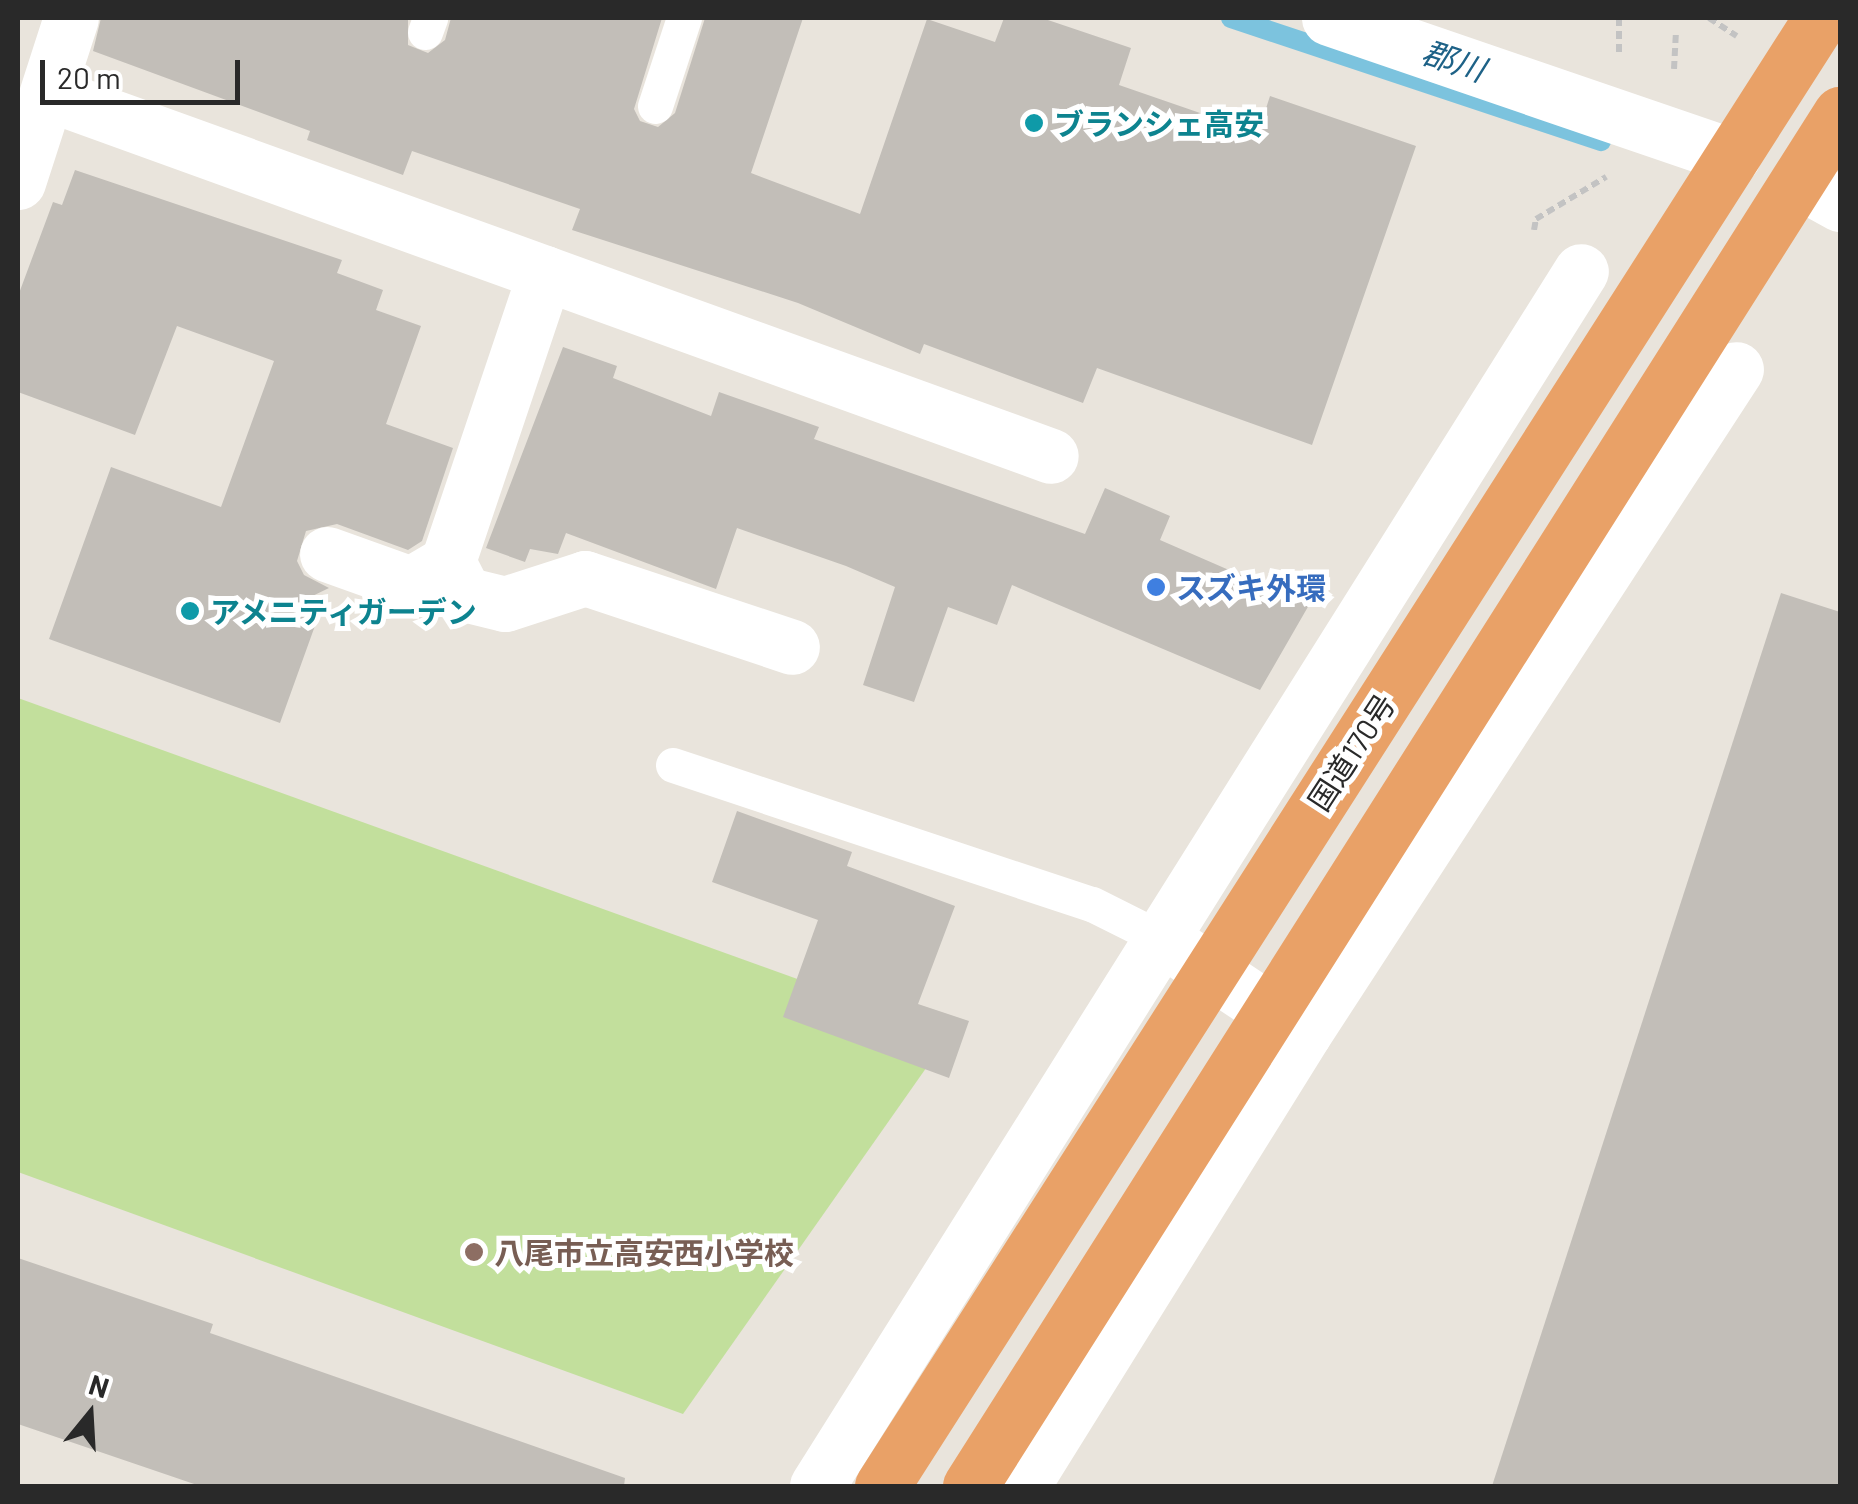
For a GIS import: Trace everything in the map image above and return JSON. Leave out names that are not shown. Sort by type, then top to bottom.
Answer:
[{"type":"highway","name":"国道170号","points":[[882,1486],[1821,18]]},
{"type":"highway","points":[[970,1486],[1288,1022],[1819,192],[1840,114]]},
{"type":"street","points":[[18,182],[71,18]]},
{"type":"street","points":[[1328,18],[1733,156]]},
{"type":"street","points":[[49,94],[1051,456]]},
{"type":"street","points":[[818,1486],[1582,271]]},
{"type":"street","points":[[327,554],[411,584],[448,562],[546,273]]},
{"type":"street","points":[[1022,1486],[1288,1022],[1736,369]]},
{"type":"street","points":[[448,562],[464,594],[505,604],[585,578],[792,647]]},
{"type":"street","points":[[1162,939],[1288,1022]]},
{"type":"lane","points":[[655,106],[684,18]]},
{"type":"lane","points":[[673,765],[1092,904],[1162,939]]},
{"type":"path","points":[[1709,18],[1742,40]]},
{"type":"path","points":[[1562,203],[1624,166]]},
{"type":"green space","name":"八尾市立高安西小学校","points":[[18,698],[950,1034],[683,1414],[18,1172]]},
{"type":"building","points":[[101,18],[408,18],[408,45],[428,53],[445,40],[451,18],[662,18],[634,109],[640,121],[658,127],[675,113],[705,18],[803,18],[751,173],[860,214],[927,19],[995,42],[1004,18],[1042,18],[1131,48],[1119,85],[1258,133],[1270,96],[1416,146],[1312,445],[1097,368],[1083,403],[924,344],[920,354],[798,303],[572,230],[580,209],[412,151],[403,175],[307,140],[310,131],[93,51]]},
{"type":"building","points":[[75,170],[342,260],[337,273],[383,290],[376,310],[421,326],[386,424],[453,448],[422,541],[408,550],[337,524],[306,531],[297,561],[304,575],[329,588],[300,602],[321,609],[280,723],[49,639],[111,467],[221,507],[274,361],[177,326],[135,435],[18,392],[18,296],[53,202],[62,205]]},
{"type":"building","points":[[563,347],[617,366],[613,378],[711,416],[719,392],[819,427],[814,439],[1085,534],[1105,488],[1170,516],[1160,540],[1309,605],[1260,690],[1012,585],[997,625],[948,607],[914,702],[863,685],[895,587],[846,566],[737,528],[716,589],[566,533],[558,554],[530,549],[525,562],[486,548]]},
{"type":"building","points":[[1781,593],[1840,612],[1840,1486],[1492,1486]]},
{"type":"building","points":[[737,811],[852,852],[847,866],[955,906],[918,1004],[969,1021],[949,1078],[783,1017],[818,920],[712,882]]},
{"type":"building","points":[[18,1258],[213,1324],[210,1333],[625,1478],[624,1486],[200,1486],[18,1424]]},
{"type":"waterway","name":"郡川","points":[[1231,18],[1601,141]]},
{"type":"place","name":"ブランシェ高安","points":[[1034,123]]},
{"type":"place","name":"スズキ外環","points":[[1156,587]]},
{"type":"place","name":"アメニティガーデン","points":[[190,611]]},
{"type":"place","name":"八尾市立高安西小学校","points":[[474,1252]]}]
